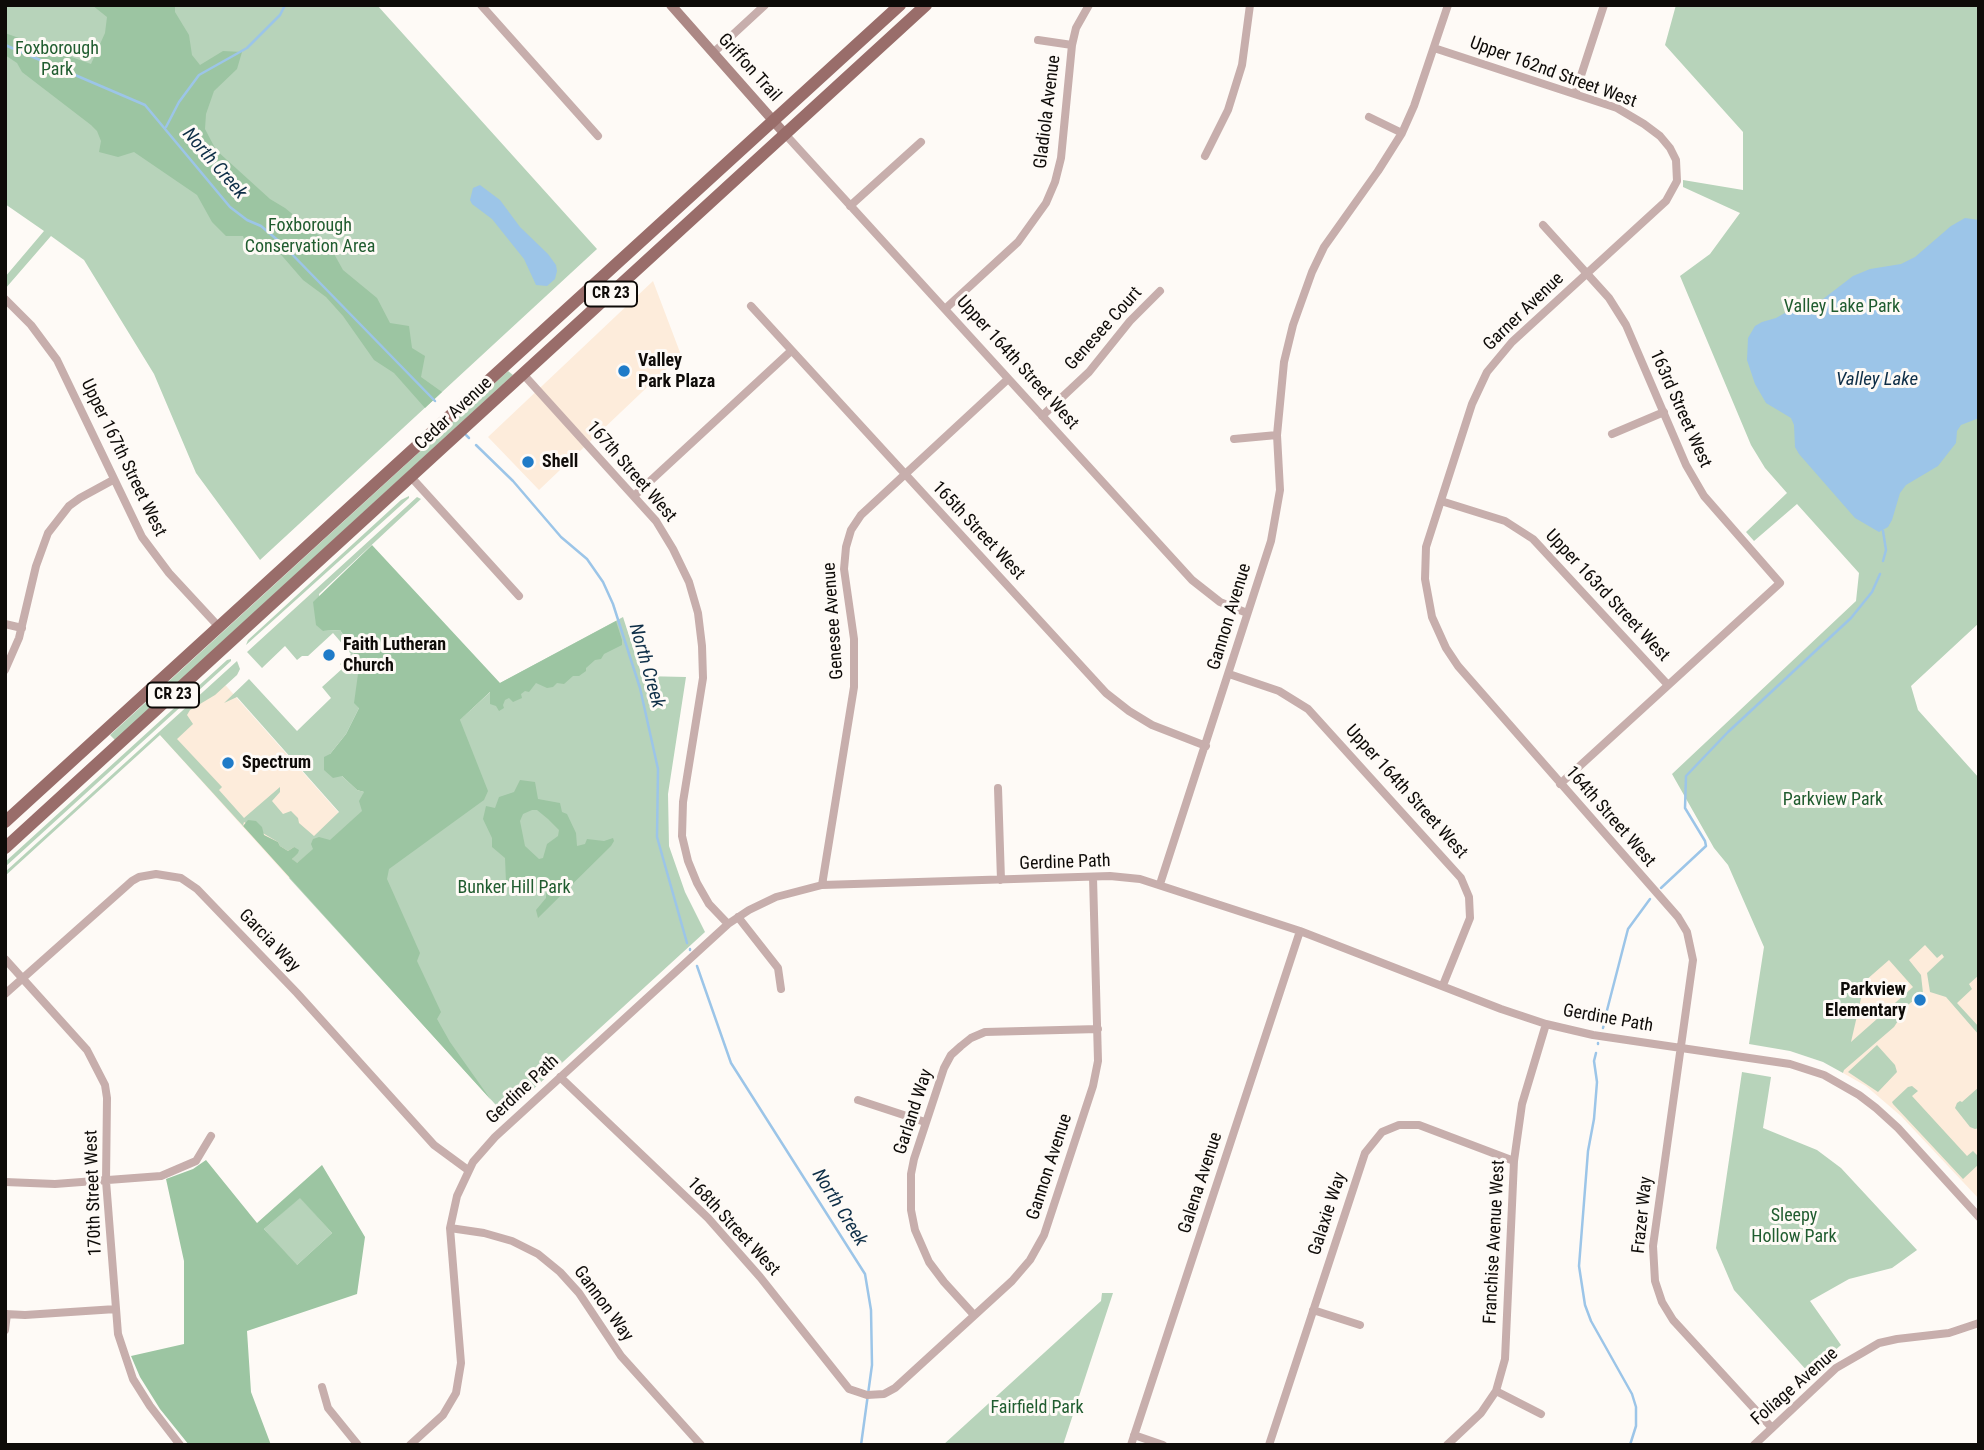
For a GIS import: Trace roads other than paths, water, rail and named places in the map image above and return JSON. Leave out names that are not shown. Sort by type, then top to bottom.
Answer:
[{"type":"main road","name":"Cedar Avenue","points":[[5,822],[900,5]]},
{"type":"main road","name":"Cedar Avenue","points":[[5,848],[926,5]]},
{"type":"main road","points":[[523,374],[531,353],[552,323]]},
{"type":"street","points":[[481,5],[598,135]]},
{"type":"street","name":"Griffon Trail","points":[[671,5],[774,121]]},
{"type":"street","points":[[713,54],[765,5]]},
{"type":"street","name":"Gladiola Avenue","points":[[945,309],[1018,242],[1045,203],[1055,182],[1061,158],[1072,45],[1076,28],[1089,5]]},
{"type":"street","points":[[1205,156],[1227,110],[1242,65],[1250,5]]},
{"type":"street","name":"Gannon Avenue","points":[[1160,884],[1277,518],[1280,490],[1277,435],[1284,362],[1293,326],[1324,247],[1402,133],[1448,5]]},
{"type":"street","points":[[1575,94],[1604,5]]},
{"type":"street","points":[[1038,40],[1072,45]]},
{"type":"street","name":"Upper 162nd Street West","points":[[1434,48],[1617,108],[1644,124],[1671,148],[1678,169]]},
{"type":"street","points":[[1369,117],[1402,133]]},
{"type":"street","name":"Upper 164th Street West","points":[[774,121],[1192,580],[1220,601],[1247,613]]},
{"type":"street","points":[[850,206],[921,142]]},
{"type":"street","name":"Garner Avenue","points":[[1438,631],[1428,602],[1426,547],[1472,404],[1487,372],[1512,342],[1666,201],[1677,181],[1678,169]]},
{"type":"street","name":"163rd Street West","points":[[1543,225],[1609,298],[1626,325],[1686,465],[1704,496],[1780,583],[1668,685]]},
{"type":"street","name":"Genesee Court","points":[[1042,416],[1089,372],[1130,321],[1160,291]]},
{"type":"street","name":"Upper 167th Street West","points":[[5,299],[31,325],[57,360],[113,480],[153,554],[219,627]]},
{"type":"street","name":"165th Street West","points":[[751,306],[1106,693],[1152,725],[1206,746]]},
{"type":"street","points":[[634,496],[792,351]]},
{"type":"street","name":"167th Street West","points":[[523,374],[656,521],[689,582],[698,613],[703,678],[683,802],[682,836],[697,883],[709,904],[728,924]]},
{"type":"street","name":"Genesee Avenue","points":[[822,885],[854,687],[854,639],[844,569],[851,530],[860,515],[1008,379]]},
{"type":"street","points":[[1612,433],[1664,412]]},
{"type":"street","points":[[1234,439],[1277,435]]},
{"type":"street","points":[[411,477],[519,596]]},
{"type":"street","points":[[5,670],[15,651],[36,566],[48,533],[69,506],[113,480]]},
{"type":"street","name":"Upper 163rd Street West","points":[[1441,500],[1505,521],[1533,539],[1668,685]]},
{"type":"street","points":[[5,624],[22,628]]},
{"type":"street","name":"164th Street West","points":[[1438,631],[1458,666],[1678,917],[1687,932],[1693,960],[1681,1048]]},
{"type":"street","name":"Upper 164th Street West","points":[[1229,674],[1279,691],[1308,709],[1461,878],[1469,897],[1470,918],[1443,985]]},
{"type":"street","points":[[1560,784],[1668,685]]},
{"type":"street","points":[[998,788],[1001,880]]},
{"type":"street","name":"Garcia Way","points":[[5,994],[132,881],[156,874],[181,878],[197,889],[288,983],[434,1144],[468,1170]]},
{"type":"street","name":"Gannon Avenue","points":[[878,1395],[895,1388],[1022,1269],[1044,1235],[1093,1086],[1098,1061],[1093,877]]},
{"type":"street","name":"Gerdine Path","points":[[410,1445],[450,1406],[459,1380],[461,1363],[450,1228],[457,1196],[468,1170],[495,1137],[728,924],[776,897],[822,885],[1127,877],[1160,884],[1300,931],[1546,1024],[1593,1035],[1790,1064],[1824,1075],[1859,1095],[1898,1128],[1979,1217]]},
{"type":"street","points":[[738,918],[778,968],[781,989]]},
{"type":"street","name":"Galena Avenue","points":[[1131,1445],[1300,931]]},
{"type":"street","name":"170th Street West","points":[[5,959],[87,1050],[100,1072],[107,1098],[106,1181],[116,1309],[122,1349],[132,1379],[180,1445]]},
{"type":"street","name":"Franchise Avenue West","points":[[1447,1445],[1480,1413],[1496,1391],[1505,1359],[1514,1161],[1522,1104],[1546,1024]]},
{"type":"street","name":"Garland Way","points":[[974,1315],[937,1273],[921,1247],[911,1210],[911,1174],[925,1122],[947,1061],[971,1038],[985,1032],[1098,1029]]},
{"type":"street","name":"Frazer Way","points":[[1681,1048],[1653,1246],[1655,1281],[1662,1302],[1673,1320],[1772,1428]]},
{"type":"street","name":"168th Street West","points":[[560,1077],[708,1218],[760,1277],[844,1382],[857,1393],[878,1395]]},
{"type":"street","points":[[858,1100],[925,1122]]},
{"type":"street","name":"Galaxie Way","points":[[1269,1445],[1365,1153],[1382,1132],[1399,1125],[1419,1125],[1514,1161]]},
{"type":"street","points":[[5,1182],[39,1185],[150,1178],[196,1161],[211,1136]]},
{"type":"street","name":"Gannon Way","points":[[450,1228],[512,1241],[538,1254],[560,1272],[579,1293],[621,1356],[701,1445]]},
{"type":"street","points":[[5,1330],[6,1314],[34,1315],[116,1309]]},
{"type":"street","points":[[1313,1310],[1360,1325]]},
{"type":"street","name":"Foliage Avenue","points":[[1754,1445],[1836,1368],[1879,1343],[1949,1333],[1979,1324]]},
{"type":"street","points":[[321,1387],[328,1408],[358,1445]]},
{"type":"street","points":[[1496,1391],[1541,1414]]},
{"type":"street","points":[[1134,1435],[1163,1445]]},
{"type":"water","points":[[480,185],[500,200],[520,227],[556,265],[555,279],[547,286],[536,285],[524,259],[492,219],[472,204],[470,200],[473,188]]},
{"type":"water","name":"Valley Lake","points":[[1965,218],[1979,220],[1979,418],[1961,425],[1957,431],[1956,443],[1938,466],[1906,485],[1900,493],[1888,527],[1879,532],[1855,518],[1799,454],[1795,447],[1791,418],[1766,403],[1755,384],[1747,360],[1748,338],[1755,326],[1799,305],[1823,299],[1853,276],[1870,269],[1901,264],[1915,257],[1951,226]]},
{"type":"waterway","points":[[166,127],[179,102],[199,75],[247,48],[280,15],[285,5]]},
{"type":"waterway","name":"North Creek","points":[[5,45],[145,105],[230,207],[247,220],[261,226],[281,243],[435,401]]},
{"type":"waterway","name":"North Creek","points":[[466,435],[469,438]]},
{"type":"waterway","name":"North Creek","points":[[476,445],[513,481],[561,537],[587,559],[603,582],[613,604],[640,688],[658,769],[657,837],[687,943]]},
{"type":"waterway","points":[[1883,531],[1886,550],[1883,561]]},
{"type":"waterway","points":[[1661,888],[1706,846],[1685,808],[1686,776],[1728,732],[1851,618],[1872,592],[1880,574]]},
{"type":"waterway","points":[[1605,1018],[1628,929],[1650,899]]},
{"type":"waterway","name":"North Creek","points":[[697,966],[731,1063],[865,1274],[871,1310],[872,1365],[861,1445]]},
{"type":"waterway","points":[[1603,1028],[1604,1024]]},
{"type":"waterway","points":[[1596,1053],[1594,1061],[1597,1082],[1588,1151],[1579,1266],[1585,1305],[1591,1321],[1632,1394],[1636,1407],[1636,1426],[1630,1445]]},
{"type":"place","name":"Valley Park Plaza","points":[[624,371]]},
{"type":"place","name":"Shell","points":[[528,462]]},
{"type":"place","name":"Faith Lutheran Church","points":[[329,655]]},
{"type":"place","name":"Spectrum","points":[[228,763]]},
{"type":"place","name":"Parkview Elementary","points":[[1920,1000]]},
{"type":"park label","name":"Foxborough Park","points":[[57,59]]},
{"type":"park label","name":"Foxborough Conservation Area","points":[[310,236]]},
{"type":"park label","name":"Valley Lake Park","points":[[1842,307]]},
{"type":"park label","name":"Parkview Park","points":[[1833,800]]},
{"type":"park label","name":"Bunker Hill Park","points":[[514,888]]},
{"type":"park label","name":"Sleepy Hollow Park","points":[[1794,1226]]},
{"type":"park label","name":"Fairfield Park","points":[[1037,1408]]}]
